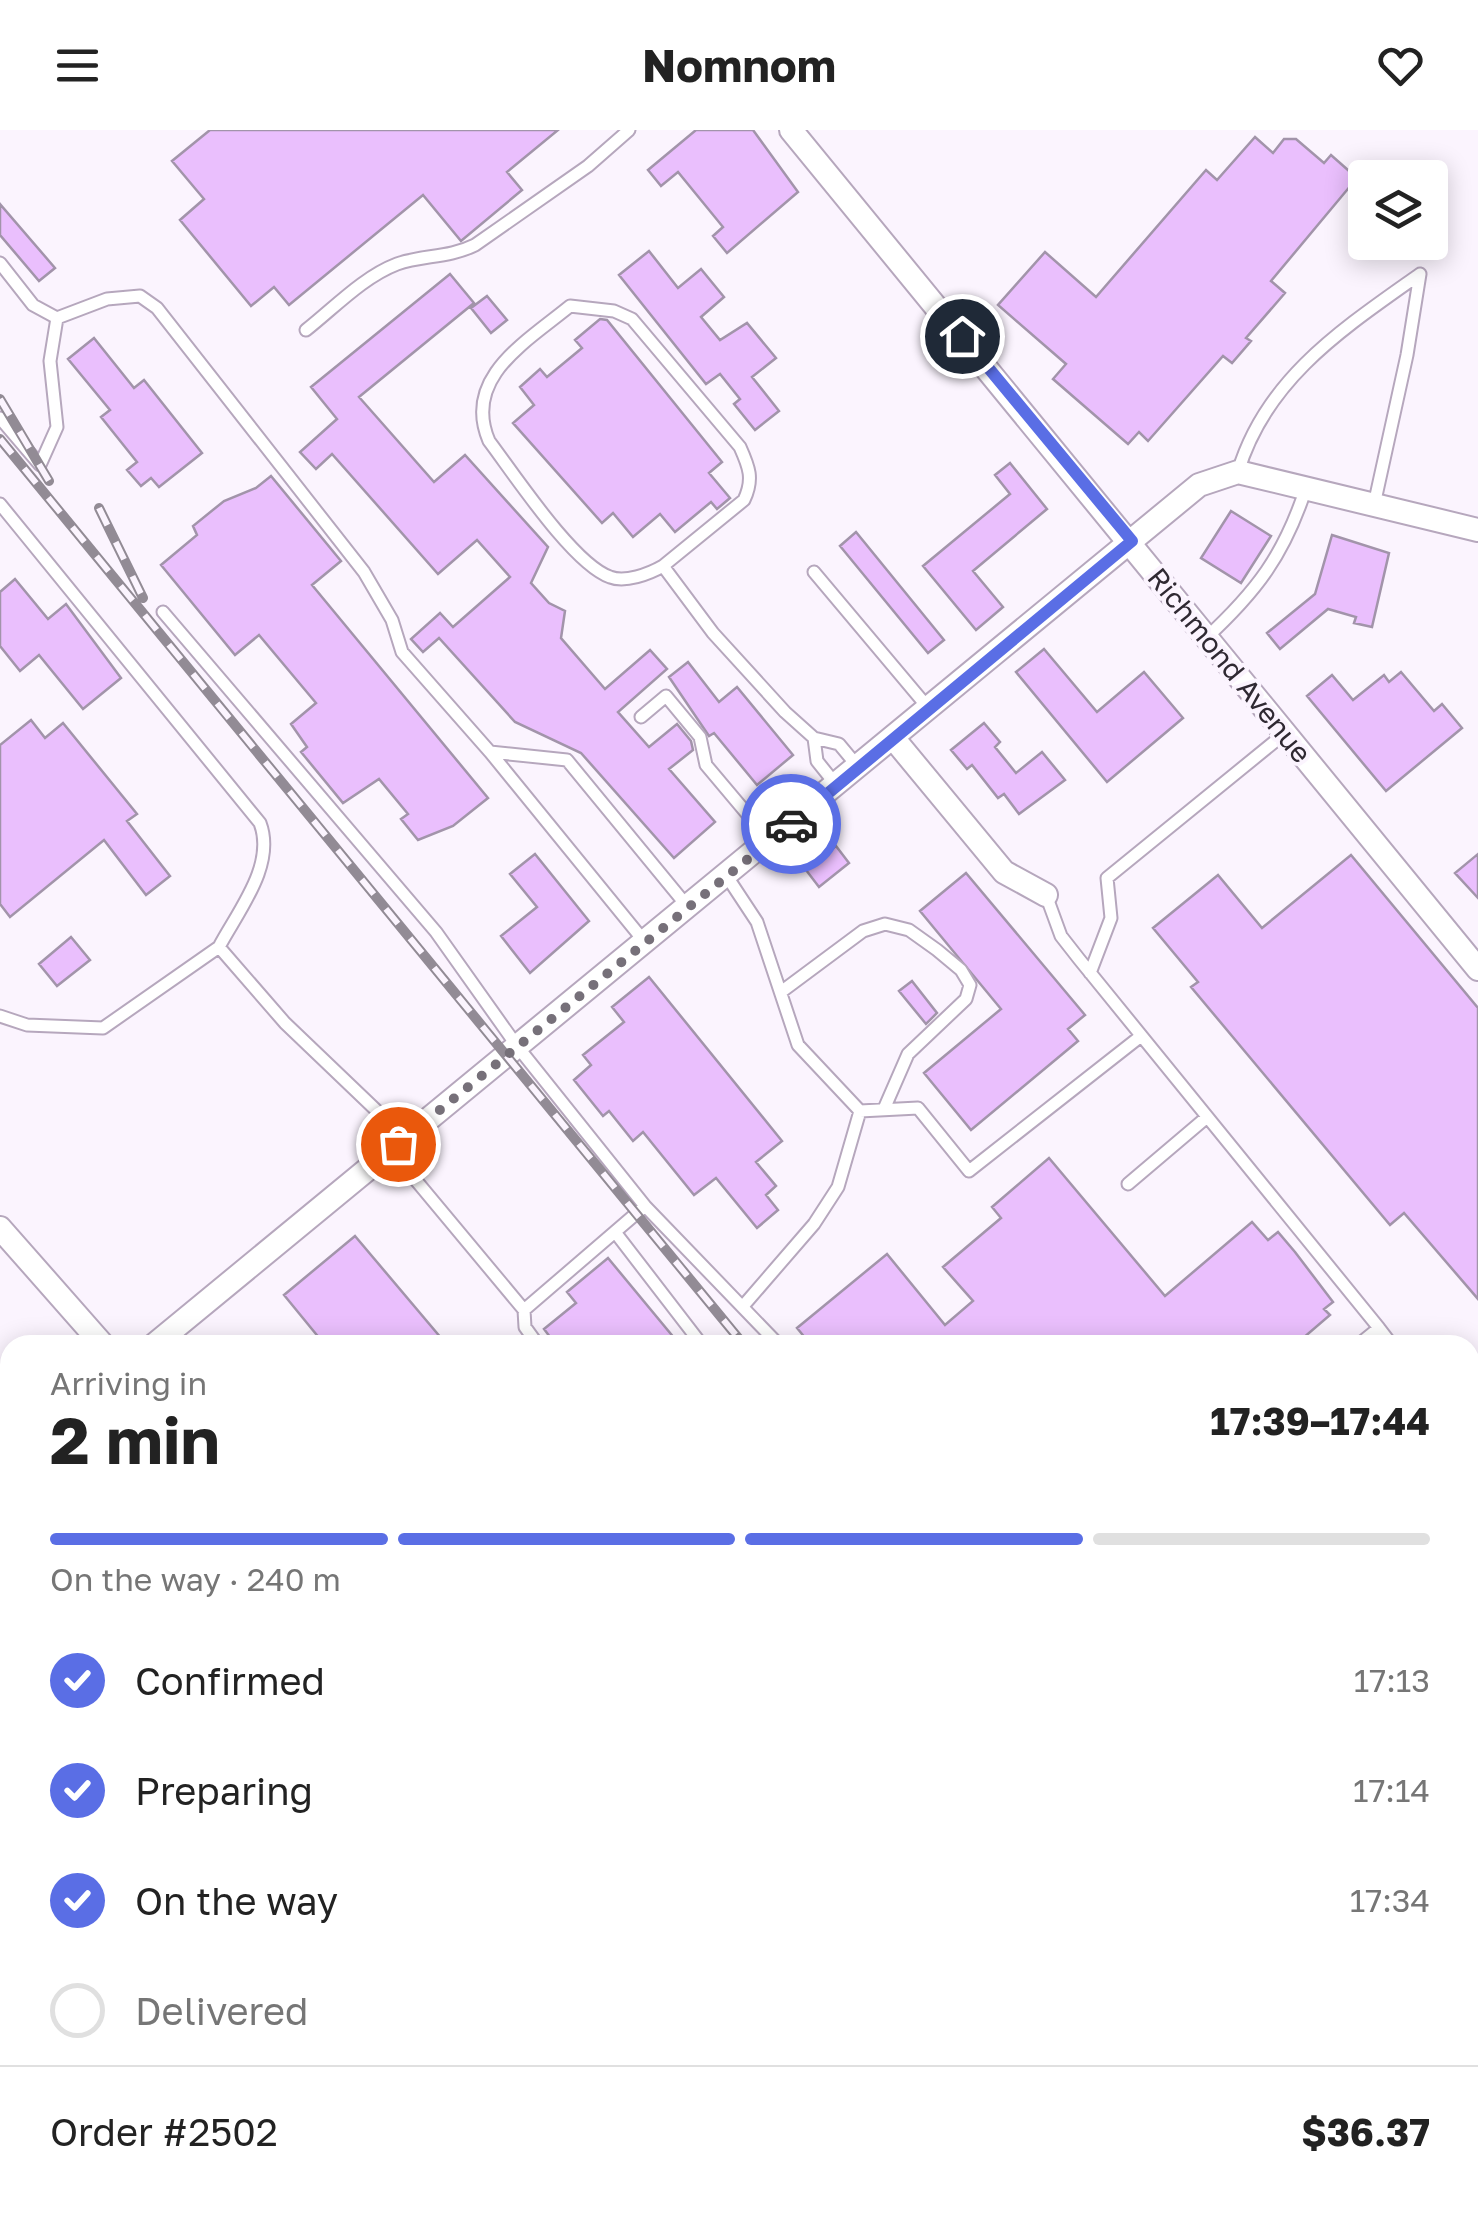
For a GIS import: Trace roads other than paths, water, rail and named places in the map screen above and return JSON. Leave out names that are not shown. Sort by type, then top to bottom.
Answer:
[{"type":"street","name":"Richmond Avenue","points":[[791,130],[1132,541],[1205,639],[1478,969]]},
{"type":"street","points":[[166,1335],[1200,485],[1238,472],[1478,530]]},
{"type":"street","points":[[894,740],[1004,872],[1046,895]]},
{"type":"street","points":[[0,1228],[94,1335]]},
{"type":"lane","points":[[306,330],[385,270],[402,262],[455,255],[474,246],[588,166],[615,135],[629,130]]},
{"type":"lane","points":[[0,263],[33,305],[57,318],[107,299],[140,296],[157,308],[364,572],[392,620],[402,652],[490,752],[644,941]]},
{"type":"lane","points":[[1238,472],[1250,431],[1270,398],[1344,328],[1420,274],[1408,355],[1374,504]]},
{"type":"lane","points":[[570,306],[614,311],[632,320],[740,447],[750,470],[751,485],[744,500],[663,566],[646,575],[613,579],[590,565],[489,441],[478,417],[482,391],[520,346],[570,306]]},
{"type":"lane","points":[[0,418],[40,466],[57,427],[50,361],[57,318]]},
{"type":"lane","points":[[1205,639],[1242,606],[1281,555],[1306,488]]},
{"type":"lane","points":[[0,504],[260,824],[266,840],[259,870],[220,947],[103,1028],[27,1025],[0,1016]]},
{"type":"lane","points":[[663,566],[713,634],[814,738],[839,744],[859,768]]},
{"type":"lane","points":[[814,572],[930,710]]},
{"type":"lane","points":[[163,612],[436,932],[517,1046],[645,1206],[771,1335]]},
{"type":"lane","points":[[640,716],[666,696],[700,737],[706,765],[770,841]]},
{"type":"lane","points":[[1090,973],[1111,918],[1107,878],[1284,734]]},
{"type":"lane","points":[[814,738],[817,762],[837,786]]},
{"type":"lane","points":[[490,752],[568,760],[687,906]]},
{"type":"lane","points":[[726,875],[756,922],[798,1044],[860,1110],[918,1108],[969,1172],[1142,1036]]},
{"type":"lane","points":[[1046,895],[1062,936],[1090,973],[1384,1335]]},
{"type":"lane","points":[[780,992],[863,931],[885,924],[909,930],[961,970],[970,985],[966,998],[908,1054],[884,1109]]},
{"type":"lane","points":[[220,947],[285,1023],[377,1111],[414,1178],[524,1310],[531,1335]]},
{"type":"lane","points":[[744,1305],[814,1224],[838,1187],[860,1110]]},
{"type":"lane","points":[[1128,1184],[1207,1117]]},
{"type":"lane","points":[[524,1310],[645,1206]]},
{"type":"lane","points":[[615,1232],[694,1335]]},
{"type":"lane","points":[[1370,1335],[1379,1328]]},
{"type":"railway","points":[[0,399],[49,481]]},
{"type":"railway","points":[[0,439],[736,1335]]},
{"type":"railway","points":[[99,508],[143,598]]}]
